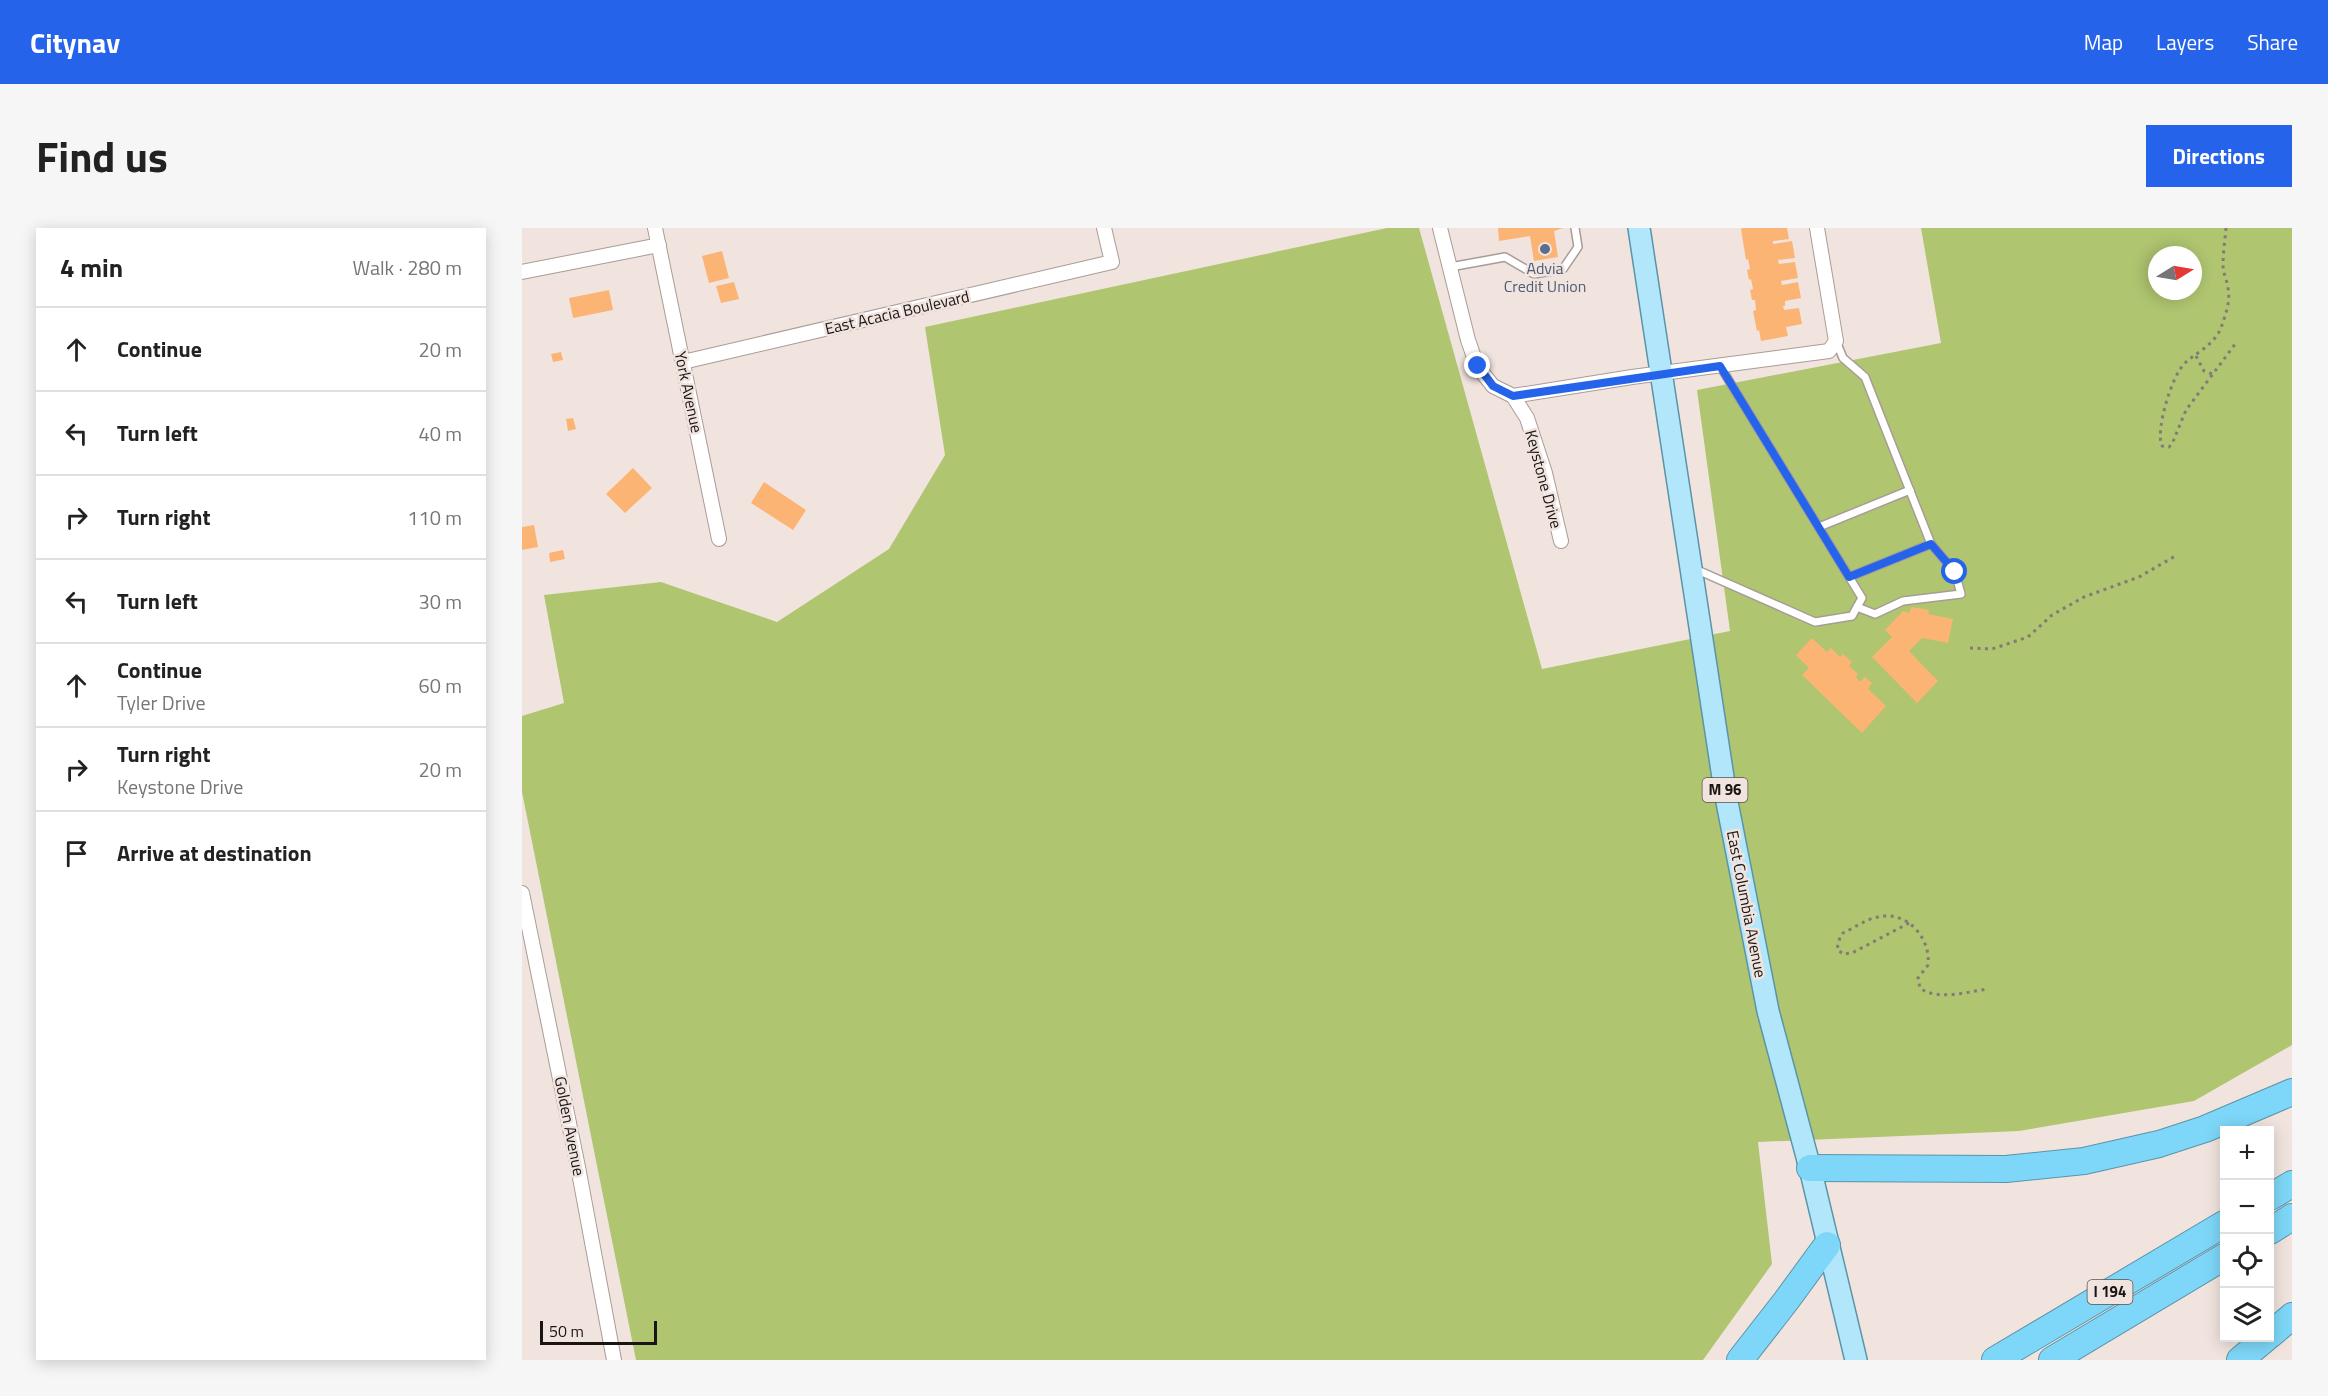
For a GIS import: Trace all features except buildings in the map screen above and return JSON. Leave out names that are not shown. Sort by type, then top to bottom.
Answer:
[{"type":"highway","points":[[1809,1168],[2006,1169],[2084,1161],[2159,1144],[2205,1129],[2292,1092]]},
{"type":"highway","points":[[2274,1195],[2292,1184]]},
{"type":"highway","points":[[2274,1228],[2292,1217]]},
{"type":"highway","name":"I 194","points":[[1995,1360],[2220,1226]]},
{"type":"highway","points":[[1740,1360],[1827,1245]]},
{"type":"highway","name":"I 194","points":[[2052,1360],[2220,1259]]},
{"type":"highway","points":[[2274,1331],[2292,1316]]},
{"type":"highway","points":[[2240,1360],[2261,1342]]},
{"type":"main road","name":"East Columbia Avenue","points":[[1639,228],[1726,797],[1768,1011],[1809,1168],[1853,1352]]},
{"type":"street","name":"York Avenue","points":[[655,228],[719,539]]},
{"type":"street","name":"East Acacia Boulevard","points":[[683,362],[1112,262],[1104,228]]},
{"type":"street","name":"Keystone Drive","points":[[1440,228],[1468,340],[1478,366],[1493,386],[1513,396],[1527,418],[1545,473],[1562,541]]},
{"type":"street","points":[[1513,396],[1829,351],[1836,341],[1817,228]]},
{"type":"street","points":[[522,272],[658,245]]},
{"type":"street","name":"Golden Avenue","points":[[522,893],[578,1167],[614,1360]]},
{"type":"lane","points":[[1450,267],[1505,257],[1534,274],[1563,268],[1578,247],[1575,228]]},
{"type":"lane","points":[[1836,341],[1843,358],[1865,376],[1931,544],[1955,572],[1961,594],[1903,601],[1875,614],[1857,607]]},
{"type":"lane","points":[[1690,566],[1815,622],[1852,616],[1862,598],[1720,366]]},
{"type":"lane","points":[[1819,527],[1910,490]]},
{"type":"lane","points":[[1849,577],[1931,544]]},
{"type":"path","points":[[2226,228],[2223,267],[2229,293],[2225,316],[2218,334],[2205,349],[2182,365],[2169,396],[2161,424],[2159,433],[2162,446],[2169,447],[2172,444],[2186,410],[2236,343]]},
{"type":"path","points":[[2196,356],[2204,371],[2212,374]]},
{"type":"path","points":[[1970,648],[1992,649],[2028,637],[2052,615],[2084,597],[2139,577],[2177,555]]},
{"type":"path","points":[[1909,923],[1848,954],[1839,953],[1837,949],[1843,933],[1878,916],[1895,917],[1909,923],[1919,933],[1928,952],[1928,965],[1918,978],[1920,988],[1924,992],[1947,994],[1987,989]]},
{"type":"green space","points":[[1387,228],[1419,228],[1542,669],[1730,631],[1697,390],[1941,343],[1921,228],[2292,228],[2292,1045],[2194,1101],[2019,1131],[1758,1142],[1772,1264],[1703,1360],[636,1360],[522,792],[522,716],[564,703],[544,595],[661,582],[777,622],[889,549],[945,455],[925,327]]},
{"type":"place","name":"Advia Credit Union","points":[[1545,249]]},
{"type":"route","points":[[1478,366],[1493,386],[1513,396],[1720,366],[1849,577],[1931,544],[1955,572]]}]
